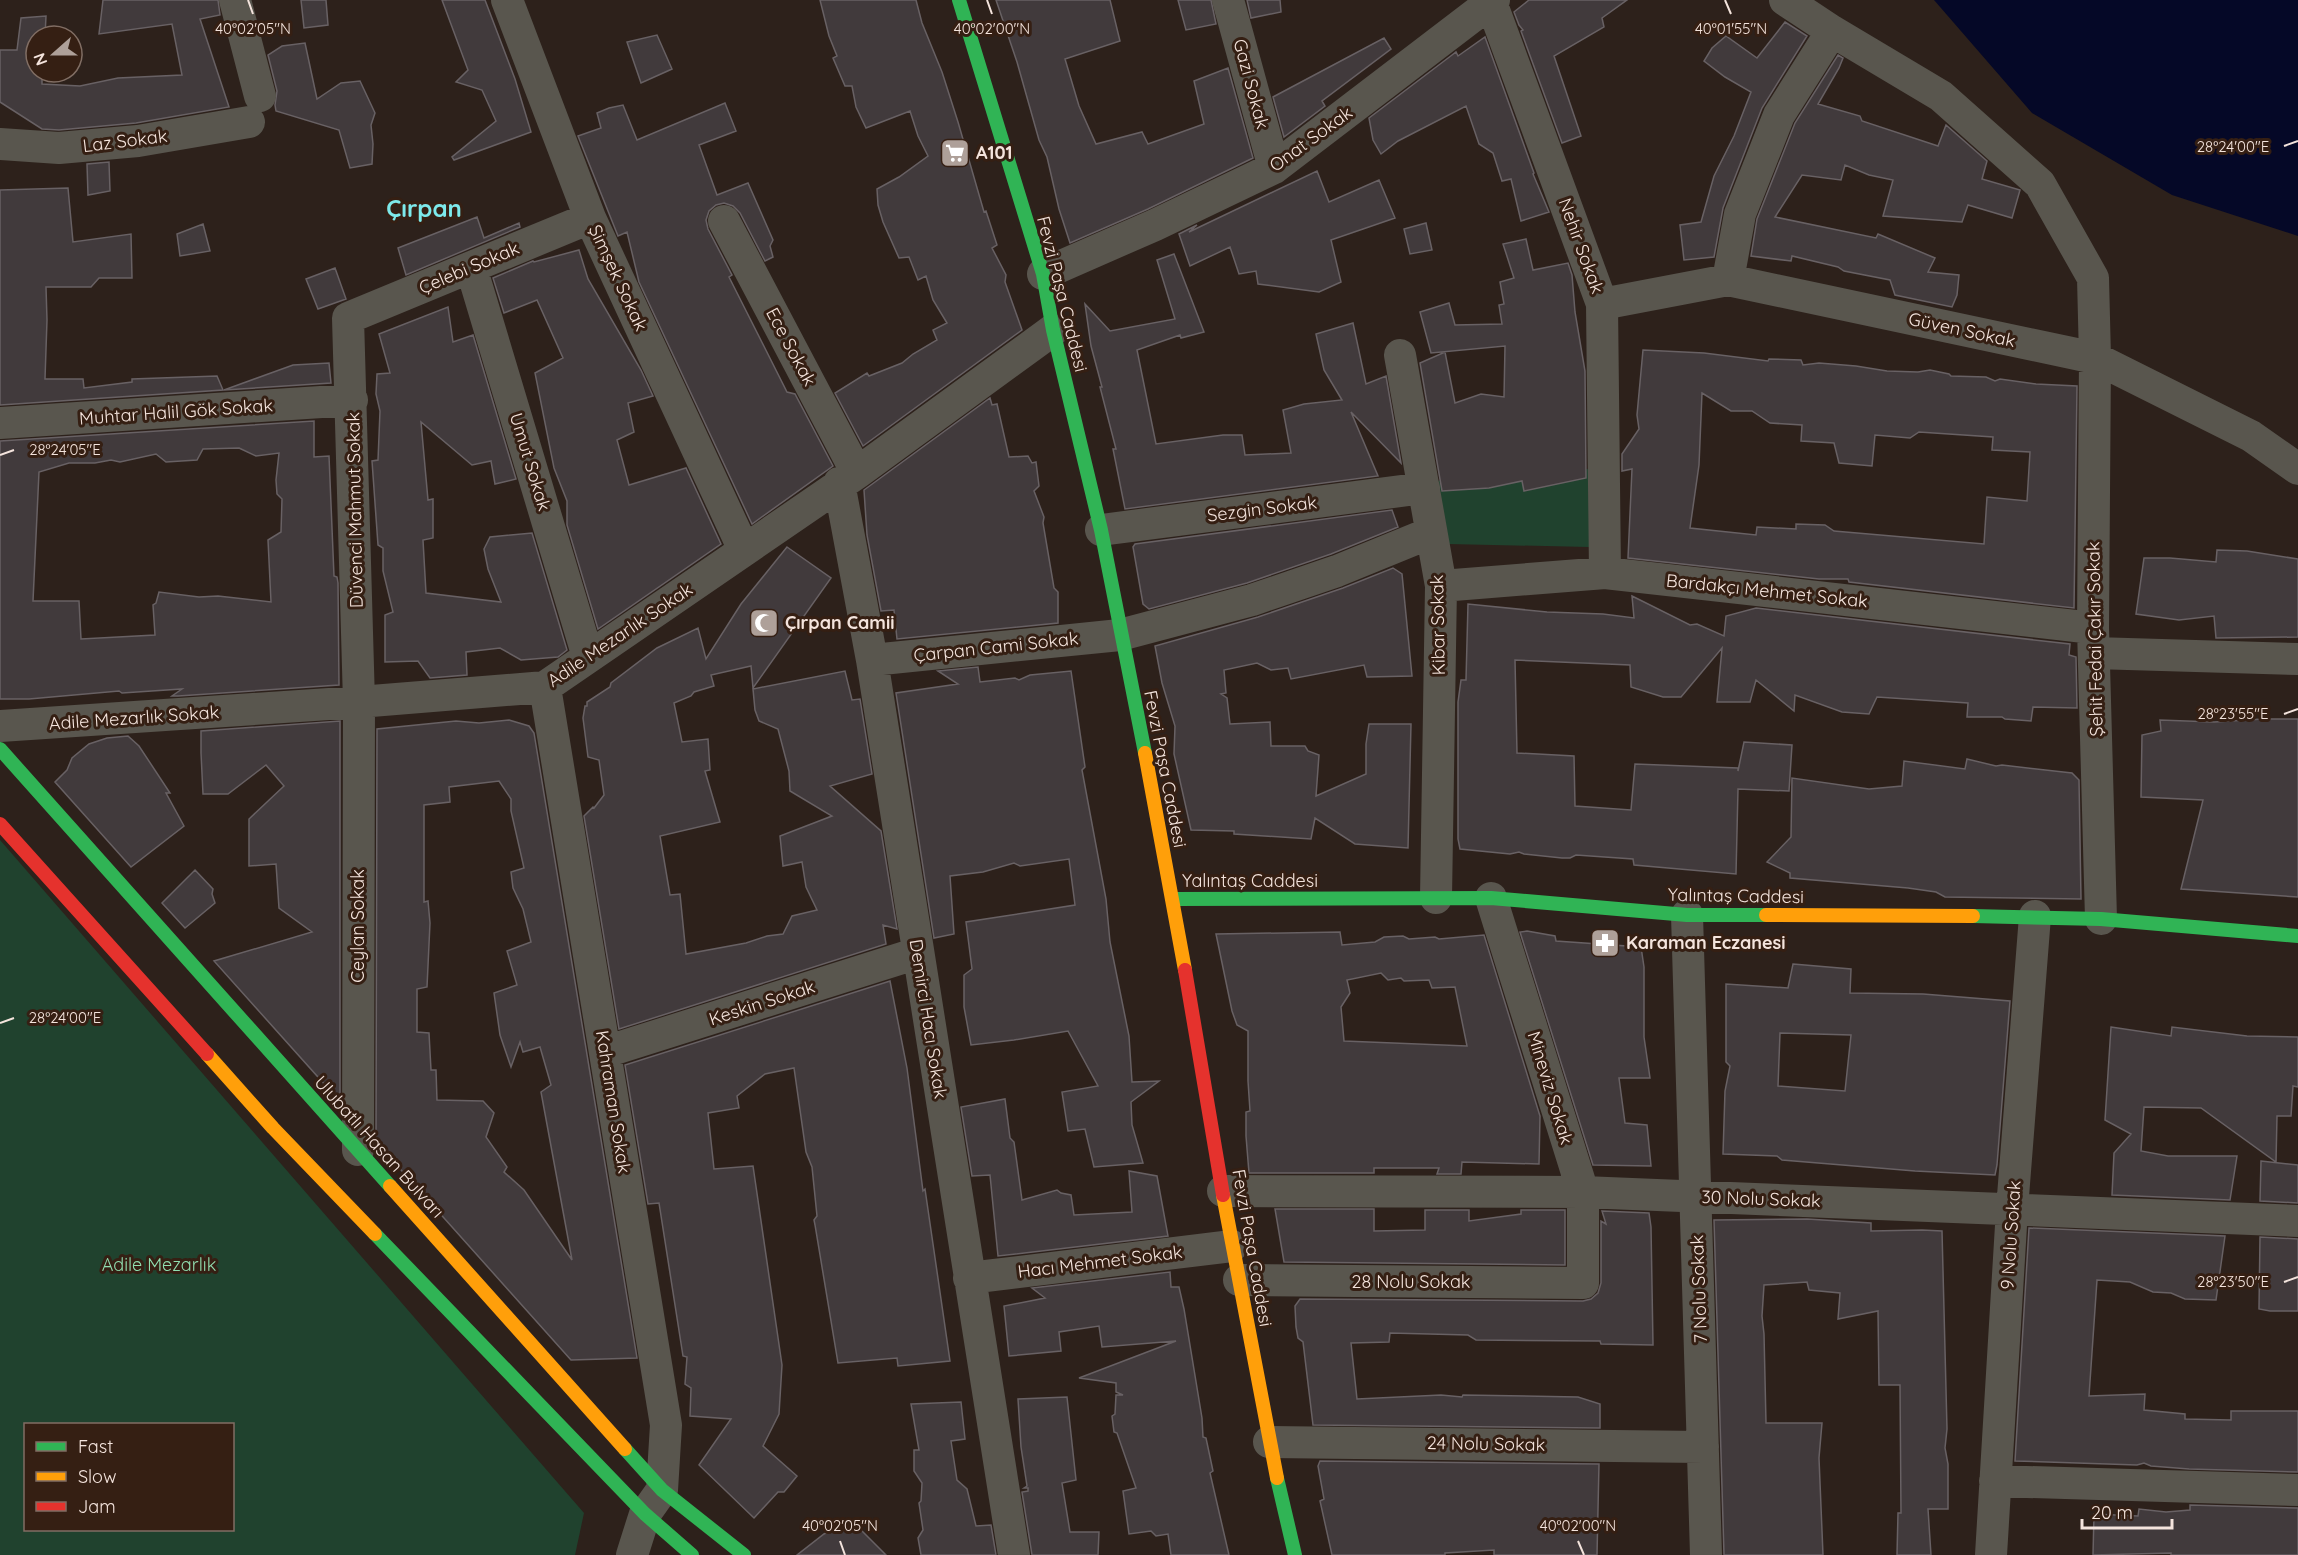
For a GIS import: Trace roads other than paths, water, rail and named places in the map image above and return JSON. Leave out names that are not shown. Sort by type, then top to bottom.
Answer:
[{"type":"main road","name":"Fevzi Paşa Caddesi","points":[[959,0],[1043,274],[1053,330],[1101,530],[1173,899],[1232,1246],[1269,1442],[1295,1555]]},
{"type":"main road","name":"Ulubatlı Hasan Bulvarı","points":[[0,749],[357,1150],[654,1502],[693,1555]]},
{"type":"main road","name":"Ulubatlı Hasan Bulvarı","points":[[0,824],[273,1128],[654,1502],[744,1555]]},
{"type":"main road","name":"Yalıntaş Caddesi","points":[[1173,899],[1491,898],[1687,915],[2035,916],[2101,919],[2298,936]]},
{"type":"street","name":"Laz Sokak","points":[[0,144],[59,148],[138,141],[254,109],[236,0]]},
{"type":"street","name":"Şimşek Sokak","points":[[507,0],[590,218],[744,550]]},
{"type":"street","name":"Gazi Sokak","points":[[1228,0],[1274,168]]},
{"type":"street","name":"Şehit Fedai Çakır Sokak","points":[[1785,0],[1941,96],[2040,184],[2093,278],[2094,640],[2101,919]]},
{"type":"street","name":"Onat Sokak","points":[[1043,274],[1155,225],[1274,168],[1492,1]]},
{"type":"street","name":"Nehir Sokak","points":[[1492,1],[1602,304],[1605,573]]},
{"type":"street","points":[[1728,280],[1740,214],[1779,115],[1832,31]]},
{"type":"street","name":"Çelebi Sokak","points":[[348,318],[590,218]]},
{"type":"street","name":"Ece Sokak","points":[[724,221],[848,478]]},
{"type":"street","name":"Umut Sokak","points":[[471,267],[588,657]]},
{"type":"street","name":"Güven Sokak","points":[[1602,304],[1728,280],[2095,358],[2251,436],[2298,469]]},
{"type":"street","name":"Düvenci Mahmut Sokak","points":[[348,318],[359,702]]},
{"type":"street","name":"Adile Mezarlık Sokak","points":[[0,726],[545,687],[848,478],[1053,330]]},
{"type":"street","name":"Kibar Sokak","points":[[1400,355],[1441,586],[1436,898]]},
{"type":"street","name":"Muhtar Halil Gök Sokak","points":[[0,423],[352,400]]},
{"type":"street","name":"Demirci Hacı Sokak","points":[[848,478],[872,660],[1014,1555]]},
{"type":"street","name":"Sezgin Sokak","points":[[1101,530],[1424,488]]},
{"type":"street","points":[[1120,635],[1252,600],[1337,571],[1430,532]]},
{"type":"street","name":"Bardakçı Mehmet Sokak","points":[[1441,586],[1605,573],[2094,640],[2298,659]]},
{"type":"street","name":"Çarpan Cami Sokak","points":[[872,660],[1120,635]]},
{"type":"street","name":"Kahraman Sokak","points":[[545,687],[666,1425],[654,1502],[632,1555]]},
{"type":"street","name":"Ceylan Sokak","points":[[357,1150],[359,702]]},
{"type":"street","name":"Mineviz Sokak","points":[[1491,898],[1583,1192],[1583,1283]]},
{"type":"street","name":"7 Nolu Sokak","points":[[1687,915],[1706,1555]]},
{"type":"street","name":"9 Nolu Sokak","points":[[1991,1555],[2012,1209],[2035,916]]},
{"type":"street","name":"Keskin Sokak","points":[[605,1052],[918,953]]},
{"type":"street","name":"30 Nolu Sokak","points":[[1223,1191],[1583,1192],[2298,1221]]},
{"type":"street","name":"Hacı Mehmet Sokak","points":[[969,1278],[1232,1246]]},
{"type":"street","name":"28 Nolu Sokak","points":[[1239,1281],[1583,1283]]},
{"type":"street","name":"24 Nolu Sokak","points":[[1269,1442],[1703,1447]]},
{"type":"street","points":[[1995,1481],[2298,1490]]},
{"type":"water","points":[[1934,0],[2298,0],[2298,236],[2172,195],[2032,113]]},
{"type":"place","name":"A101","points":[[955,153]]},
{"type":"place","name":"Çırpan Camii","points":[[764,623]]},
{"type":"place","name":"Karaman Eczanesi","points":[[1605,943]]},
{"type":"district","name":"Çırpan","points":[[424,209]]},
{"type":"park label","name":"Adile Mezarlık","points":[[159,1265]]}]
